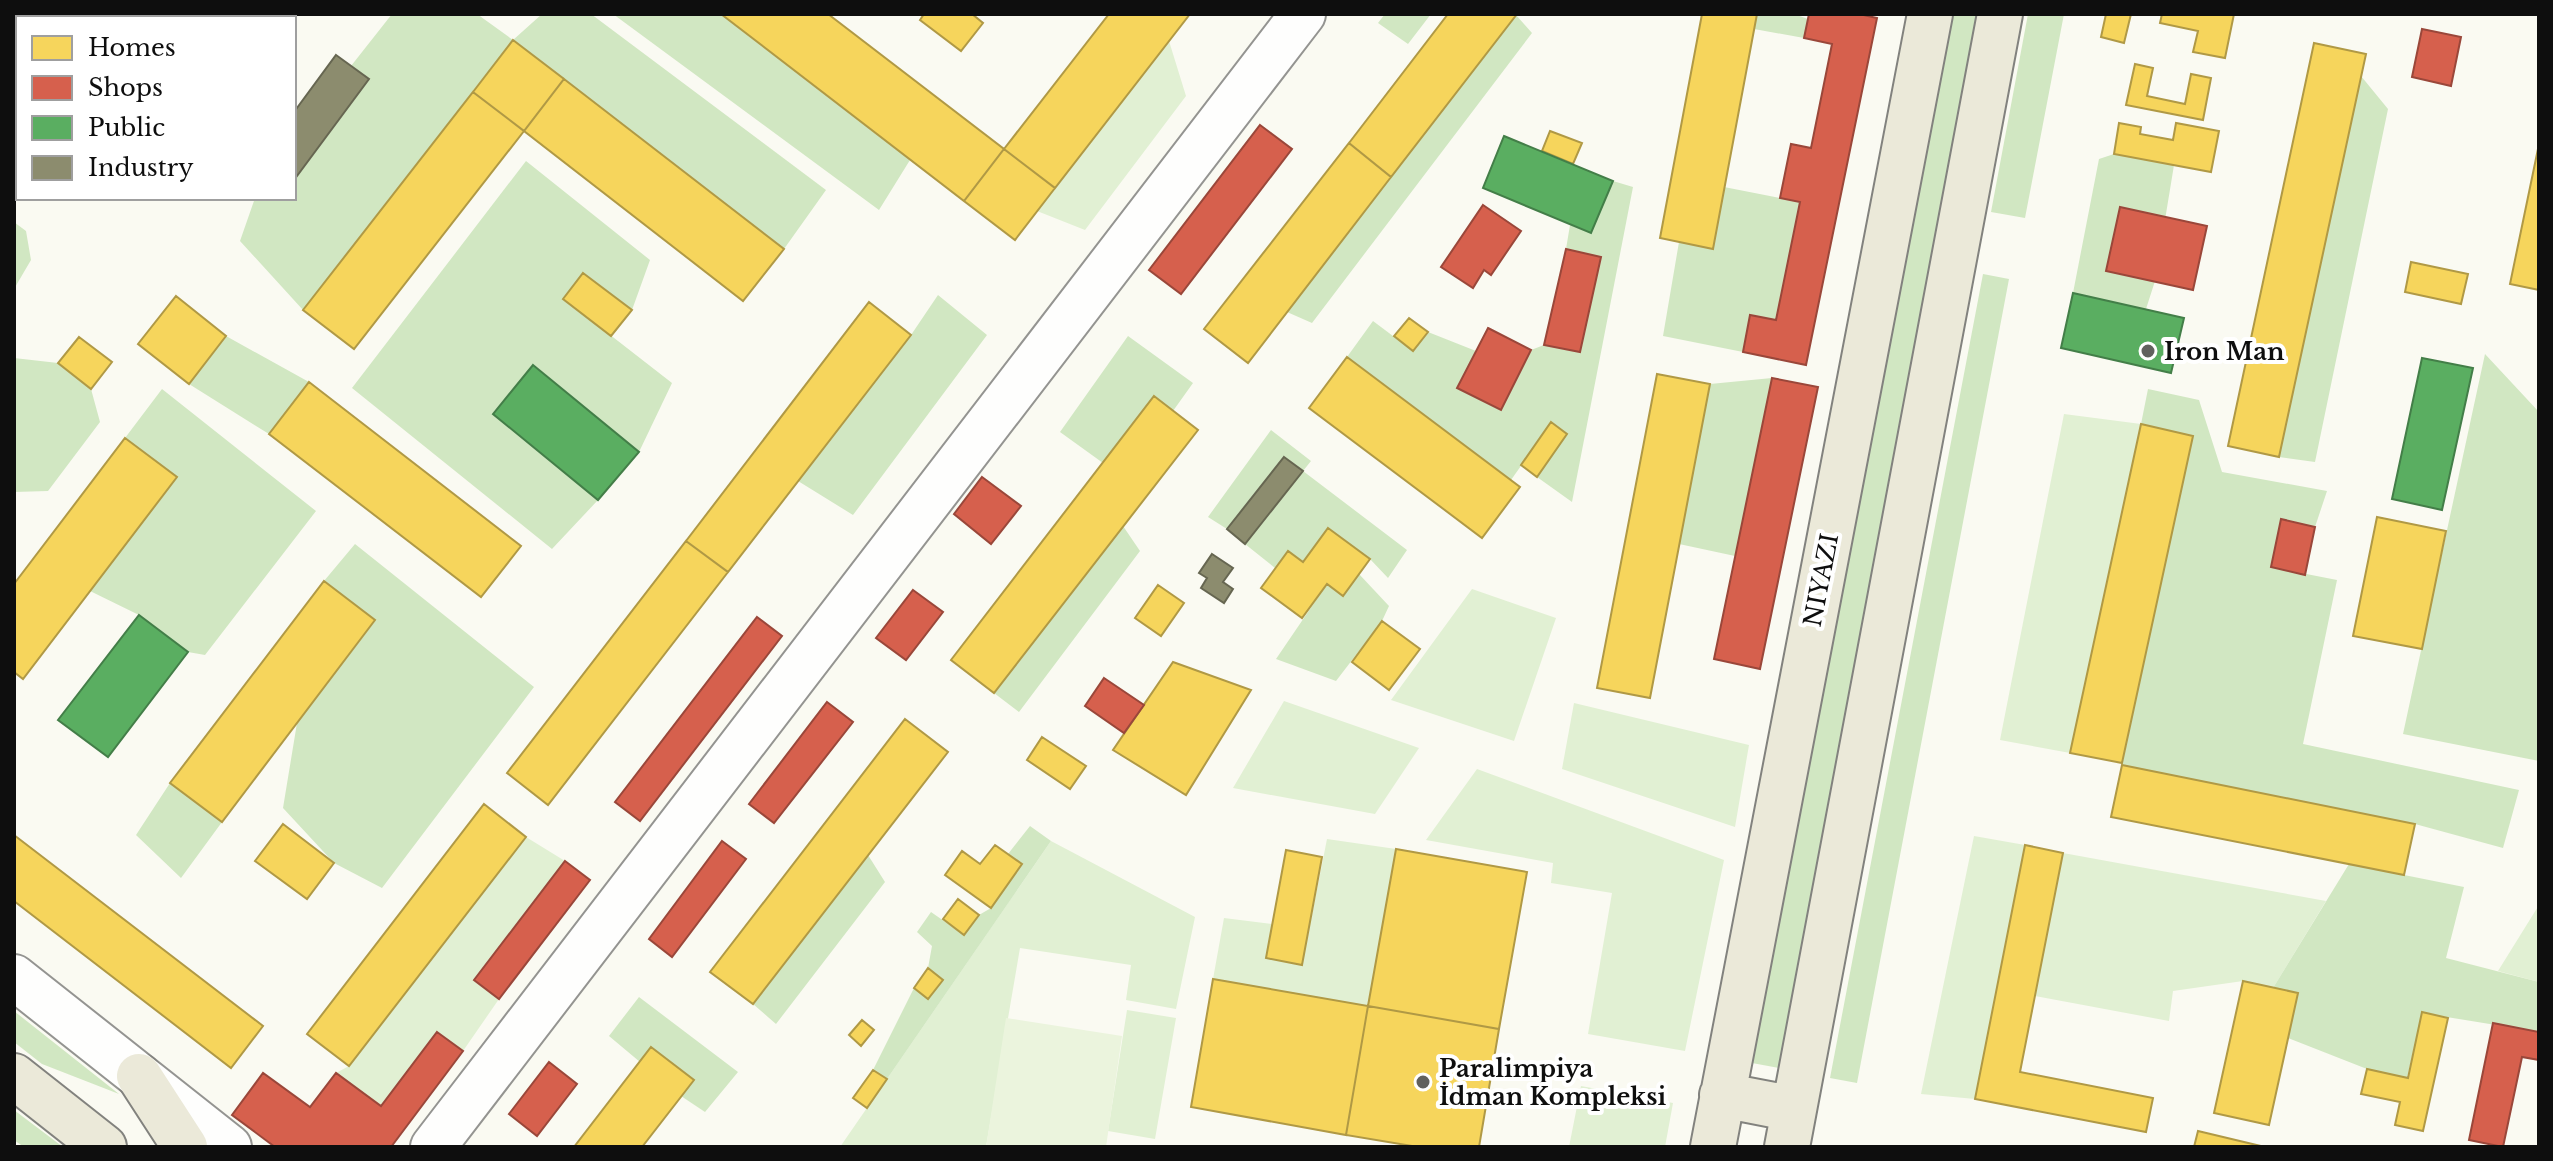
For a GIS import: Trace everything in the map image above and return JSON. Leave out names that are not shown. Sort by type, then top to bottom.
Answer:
[{"type":"main road","name":"NIYAZI","points":[[1713,1147],[1930,14]]},
{"type":"main road","points":[[1722,1095],[1790,1128],[2000,14]]},
{"type":"main road","points":[[14,1076],[104,1147]]},
{"type":"main road","points":[[139,1076],[185,1147]]},
{"type":"street","points":[[433,1147],[1303,14]]},
{"type":"street","points":[[14,977],[229,1147]]},
{"type":"green space","points":[[392,14],[477,14],[513,40],[303,310],[240,241],[254,200],[296,200],[296,176],[351,66]]},
{"type":"green space","points":[[542,14],[591,14],[826,190],[784,249],[513,40]]},
{"type":"green space","points":[[613,14],[721,14],[910,160],[879,210]]},
{"type":"green space","points":[[1385,14],[1431,14],[1408,44],[1378,23]]},
{"type":"green space","points":[[1757,14],[1794,14],[1808,19],[1804,38],[1754,29]]},
{"type":"green space","points":[[1951,14],[1978,14],[1779,1068],[1752,1063]]},
{"type":"green space","points":[[2028,14],[2064,14],[2025,218],[1991,212]]},
{"type":"green space","points":[[1516,15],[1532,33],[1312,323],[1287,312]]},
{"type":"green space","points":[[1169,41],[1186,96],[1085,230],[1037,211]]},
{"type":"green space","points":[[2361,76],[2388,109],[2315,462],[2279,457]]},
{"type":"green space","points":[[2114,154],[2174,165],[2155,281],[2146,309],[2073,293],[2099,159]]},
{"type":"green space","points":[[526,161],[650,260],[632,310],[583,273],[564,299],[672,383],[639,452],[534,365],[493,413],[598,500],[552,549],[352,388]]},
{"type":"green space","points":[[1613,181],[1633,187],[1572,502],[1537,477],[1567,434],[1551,423],[1511,480],[1347,357],[1373,321],[1413,351],[1428,332],[1476,351],[1501,409],[1531,350],[1544,345],[1580,352],[1601,258],[1566,249],[1570,225],[1591,233]]},
{"type":"green space","points":[[1724,187],[1800,202],[1776,320],[1750,315],[1743,352],[1663,336],[1679,242]]},
{"type":"green space","points":[[14,222],[26,231],[31,260],[14,289]]},
{"type":"green space","points":[[1983,274],[2009,279],[1857,1083],[1830,1078]]},
{"type":"green space","points":[[938,295],[987,335],[853,515],[798,481],[911,335]]},
{"type":"green space","points":[[226,336],[309,382],[269,434],[189,384]]},
{"type":"green space","points":[[1128,336],[1193,383],[1173,411],[1155,397],[1103,463],[1060,432]]},
{"type":"green space","points":[[2485,354],[2539,412],[2539,761],[2403,734]]},
{"type":"green space","points":[[14,358],[58,363],[91,389],[100,422],[48,491],[14,492]]},
{"type":"green space","points":[[1772,378],[1735,556],[1679,544],[1710,384]]},
{"type":"green space","points":[[162,389],[316,511],[205,655],[188,652],[139,615],[90,591],[125,438]]},
{"type":"green space","points":[[2148,389],[2199,400],[2222,472],[2327,491],[2315,527],[2281,519],[2271,567],[2337,580],[2303,744],[2519,790],[2503,848],[2415,824],[2122,765],[2193,436],[2141,424]]},
{"type":"green space","points":[[2064,414],[2141,424],[2070,753],[2000,740]]},
{"type":"green space","points":[[1271,430],[1311,461],[1303,471],[1407,550],[1388,578],[1370,559],[1328,529],[1303,562],[1288,551],[1275,568],[1245,544],[1302,471],[1284,457],[1227,529],[1208,517]]},
{"type":"green space","points":[[1123,526],[1140,551],[1019,712],[994,693]]},
{"type":"green space","points":[[355,544],[534,687],[382,888],[334,863],[283,808],[297,723],[375,621],[324,581]]},
{"type":"green space","points":[[1359,574],[1389,606],[1382,621],[1336,681],[1276,659],[1327,584],[1343,595]]},
{"type":"green space","points":[[1472,589],[1556,618],[1514,741],[1391,700]]},
{"type":"green space","points":[[1284,701],[1419,748],[1375,814],[1233,788]]},
{"type":"green space","points":[[1574,703],[1749,745],[1735,827],[1562,769]]},
{"type":"green space","points":[[1477,769],[1724,860],[1685,1051],[1588,1034],[1612,893],[1551,883],[1553,863],[1426,840]]},
{"type":"green space","points":[[170,783],[222,822],[181,878],[136,835]]},
{"type":"green space","points":[[1030,826],[1051,841],[887,1079],[873,1070],[914,988],[928,999],[943,980],[928,968],[932,946],[917,932],[931,912],[964,935],[979,915],[991,908],[1008,854]]},
{"type":"green space","points":[[1974,836],[2025,845],[1975,1099],[1921,1094]]},
{"type":"green space","points":[[526,837],[565,861],[474,980],[499,999],[463,1051],[437,1032],[381,1106],[336,1073],[349,1066]]},
{"type":"green space","points":[[1327,839],[1396,849],[1368,1006],[1213,979],[1224,918],[1272,924],[1266,958],[1302,965]]},
{"type":"green space","points":[[1051,841],[1195,917],[1176,1009],[1126,1000],[1131,965],[1020,948],[986,1147],[840,1147]]},
{"type":"green space","points":[[2063,853],[2326,901],[2273,988],[2243,981],[2173,991],[2169,1021],[2035,996]]},
{"type":"green space","points":[[868,855],[885,882],[776,1024],[753,1004]]},
{"type":"green space","points":[[2349,864],[2464,887],[2446,958],[2539,982],[2539,1032],[2422,1013],[2407,1078],[2367,1069],[2288,1038],[2297,993],[2273,988]]},
{"type":"green space","points":[[2539,905],[2539,982],[2498,971]]},
{"type":"green space","points":[[639,997],[738,1072],[705,1112],[681,1096],[694,1080],[651,1047],[640,1062],[609,1036]]},
{"type":"green space","points":[[1127,1010],[1176,1018],[1155,1139],[1108,1131]]},
{"type":"green space","points":[[14,1011],[119,1094],[42,1064],[14,1042]]},
{"type":"green space","points":[[1006,1018],[1122,1036],[1106,1147],[986,1147]]},
{"type":"green space","points":[[1581,1086],[1673,1103],[1665,1147],[1569,1147]]},
{"type":"green space","points":[[14,1110],[63,1147],[24,1147],[14,1140]]},
{"type":"building: Homes","points":[[721,14],[828,14],[1004,149],[964,201]]},
{"type":"building: Homes","points":[[924,14],[972,14],[983,23],[961,51],[920,20]]},
{"type":"building: Homes","points":[[1109,14],[1190,14],[1055,188],[1004,149]]},
{"type":"building: Homes","points":[[1448,14],[1517,14],[1391,177],[1349,143]]},
{"type":"building: Homes","points":[[1702,14],[1757,14],[1713,249],[1660,238]]},
{"type":"building: Homes","points":[[2106,14],[2131,14],[2124,43],[2101,37]]},
{"type":"building: Homes","points":[[2162,14],[2234,14],[2225,58],[2193,52],[2198,31],[2160,23]]},
{"type":"building: Homes","points":[[513,40],[564,79],[524,131],[473,92]]},
{"type":"building: Homes","points":[[2314,43],[2366,54],[2279,457],[2228,446]]},
{"type":"building: Homes","points":[[2135,64],[2153,68],[2147,96],[2185,104],[2191,74],[2211,78],[2203,120],[2126,105]]},
{"type":"building: Homes","points":[[564,79],[784,249],[743,301],[524,131]]},
{"type":"building: Homes","points":[[473,92],[524,131],[354,349],[303,310]]},
{"type":"building: Homes","points":[[2119,123],[2141,127],[2140,134],[2173,140],[2176,123],[2219,131],[2211,172],[2114,154]]},
{"type":"building: Homes","points":[[1550,131],[1582,143],[1573,164],[1542,151]]},
{"type":"building: Homes","points":[[1349,143],[1391,177],[1248,363],[1204,329]]},
{"type":"building: Homes","points":[[2539,144],[2539,290],[2510,284]]},
{"type":"building: Homes","points":[[1004,149],[1055,188],[1015,240],[964,201]]},
{"type":"building: Homes","points":[[2411,262],[2468,274],[2461,304],[2405,292]]},
{"type":"building: Homes","points":[[583,273],[632,310],[611,336],[563,299]]},
{"type":"building: Homes","points":[[176,296],[226,336],[189,384],[138,344]]},
{"type":"building: Homes","points":[[869,302],[911,335],[728,572],[686,541]]},
{"type":"building: Homes","points":[[1409,318],[1428,332],[1413,351],[1394,336]]},
{"type":"building: Homes","points":[[79,337],[112,362],[91,389],[58,363]]},
{"type":"building: Homes","points":[[1347,357],[1520,487],[1482,538],[1309,408]]},
{"type":"building: Homes","points":[[1657,374],[1710,384],[1650,698],[1597,688]]},
{"type":"building: Homes","points":[[309,382],[521,546],[481,597],[269,434]]},
{"type":"building: Homes","points":[[1154,396],[1198,430],[994,693],[951,660]]},
{"type":"building: Homes","points":[[1551,422],[1567,434],[1537,477],[1521,465]]},
{"type":"building: Homes","points":[[2141,424],[2193,436],[2122,763],[2070,753]]},
{"type":"building: Homes","points":[[125,438],[177,477],[23,679],[14,672],[14,584]]},
{"type":"building: Homes","points":[[2377,517],[2446,531],[2422,649],[2353,636]]},
{"type":"building: Homes","points":[[1328,528],[1370,559],[1343,596],[1327,584],[1302,618],[1261,588],[1288,551],[1303,562]]},
{"type":"building: Homes","points":[[686,541],[728,572],[548,805],[507,773]]},
{"type":"building: Homes","points":[[324,581],[375,620],[222,822],[170,783]]},
{"type":"building: Homes","points":[[1158,585],[1184,603],[1161,636],[1135,618]]},
{"type":"building: Homes","points":[[1382,621],[1420,649],[1389,690],[1352,662]]},
{"type":"building: Homes","points":[[1173,662],[1251,690],[1186,795],[1113,750]]},
{"type":"building: Homes","points":[[905,719],[948,752],[753,1004],[710,972]]},
{"type":"building: Homes","points":[[1042,737],[1086,766],[1070,789],[1027,760]]},
{"type":"building: Homes","points":[[2122,765],[2415,824],[2404,875],[2111,817]]},
{"type":"building: Homes","points":[[484,804],[526,837],[349,1066],[307,1034]]},
{"type":"building: Homes","points":[[283,824],[334,863],[307,899],[255,861]]},
{"type":"building: Homes","points":[[14,835],[263,1026],[231,1068],[14,901]]},
{"type":"building: Homes","points":[[995,845],[1022,864],[991,908],[945,875],[962,851],[980,864]]},
{"type":"building: Homes","points":[[2025,845],[2063,853],[2020,1072],[2153,1098],[2146,1132],[1975,1099]]},
{"type":"building: Homes","points":[[1396,849],[1527,872],[1499,1029],[1368,1006]]},
{"type":"building: Homes","points":[[1286,850],[1322,857],[1302,965],[1266,958]]},
{"type":"building: Homes","points":[[958,899],[979,915],[964,935],[943,919]]},
{"type":"building: Homes","points":[[928,968],[943,980],[928,999],[914,988]]},
{"type":"building: Homes","points":[[1213,979],[1368,1006],[1346,1135],[1191,1107]]},
{"type":"building: Homes","points":[[2243,981],[2298,993],[2269,1125],[2214,1113]]},
{"type":"building: Homes","name":"Paralimpiya İdman Kompleksi","points":[[1368,1006],[1499,1029],[1479,1147],[1418,1147],[1346,1135]]},
{"type":"building: Homes","points":[[2422,1012],[2448,1018],[2423,1131],[2395,1125],[2400,1102],[2361,1094],[2367,1069],[2408,1078]]},
{"type":"building: Homes","points":[[862,1020],[874,1030],[861,1046],[849,1035]]},
{"type":"building: Homes","points":[[651,1047],[694,1080],[642,1147],[574,1147]]},
{"type":"building: Homes","points":[[873,1070],[887,1079],[867,1108],[853,1098]]},
{"type":"building: Homes","points":[[2198,1131],[2265,1147],[2194,1147]]},
{"type":"building: Shops","points":[[1809,14],[1859,14],[1877,18],[1806,365],[1743,352],[1750,315],[1776,320],[1800,202],[1780,198],[1791,144],[1811,148],[1832,44],[1804,38]]},
{"type":"building: Shops","points":[[2422,29],[2461,37],[2451,86],[2412,77]]},
{"type":"building: Shops","points":[[1260,125],[1292,149],[1181,294],[1149,270]]},
{"type":"building: Shops","points":[[1483,205],[1521,231],[1491,275],[1484,270],[1473,288],[1441,267]]},
{"type":"building: Shops","points":[[2120,207],[2207,226],[2193,290],[2106,271]]},
{"type":"building: Shops","points":[[1566,249],[1601,257],[1580,352],[1544,345]]},
{"type":"building: Shops","points":[[1488,328],[1531,350],[1501,410],[1457,388]]},
{"type":"building: Shops","points":[[1772,378],[1818,387],[1760,669],[1714,659]]},
{"type":"building: Shops","points":[[982,477],[1021,506],[991,544],[954,514]]},
{"type":"building: Shops","points":[[2281,519],[2315,527],[2305,575],[2271,567]]},
{"type":"building: Shops","points":[[913,590],[943,612],[906,660],[876,638]]},
{"type":"building: Shops","points":[[757,617],[782,636],[640,821],[615,802]]},
{"type":"building: Shops","points":[[1104,678],[1144,705],[1124,733],[1085,706]]},
{"type":"building: Shops","points":[[827,702],[853,722],[774,823],[749,804]]},
{"type":"building: Shops","points":[[722,841],[746,859],[672,957],[649,939]]},
{"type":"building: Shops","points":[[565,861],[590,880],[499,999],[474,980]]},
{"type":"building: Shops","points":[[2493,1023],[2539,1032],[2539,1060],[2522,1057],[2503,1147],[2469,1140]]},
{"type":"building: Shops","points":[[437,1032],[463,1051],[391,1147],[275,1147],[232,1115],[263,1073],[310,1107],[336,1073],[381,1106]]},
{"type":"building: Shops","points":[[549,1062],[577,1084],[537,1136],[509,1114]]},
{"type":"building: Public","points":[[1504,136],[1613,181],[1591,233],[1483,188]]},
{"type":"building: Public","points":[[2073,293],[2184,318],[2171,373],[2061,348]]},
{"type":"building: Public","points":[[2422,358],[2473,368],[2442,510],[2392,499]]},
{"type":"building: Public","points":[[533,365],[639,452],[598,500],[493,414]]},
{"type":"building: Public","points":[[139,615],[188,652],[108,757],[58,720]]},
{"type":"building: Industry","points":[[336,55],[369,79],[296,177],[296,109]]},
{"type":"building: Industry","points":[[1284,457],[1303,471],[1245,544],[1227,529]]},
{"type":"building: Industry","points":[[1212,554],[1233,568],[1223,582],[1233,589],[1224,603],[1201,588],[1207,578],[1199,573]]},
{"type":"place","name":"Iron Man","points":[[2148,351]]},
{"type":"place","name":"Paralimpiya İdman Kompleksi","points":[[1423,1082]]}]
